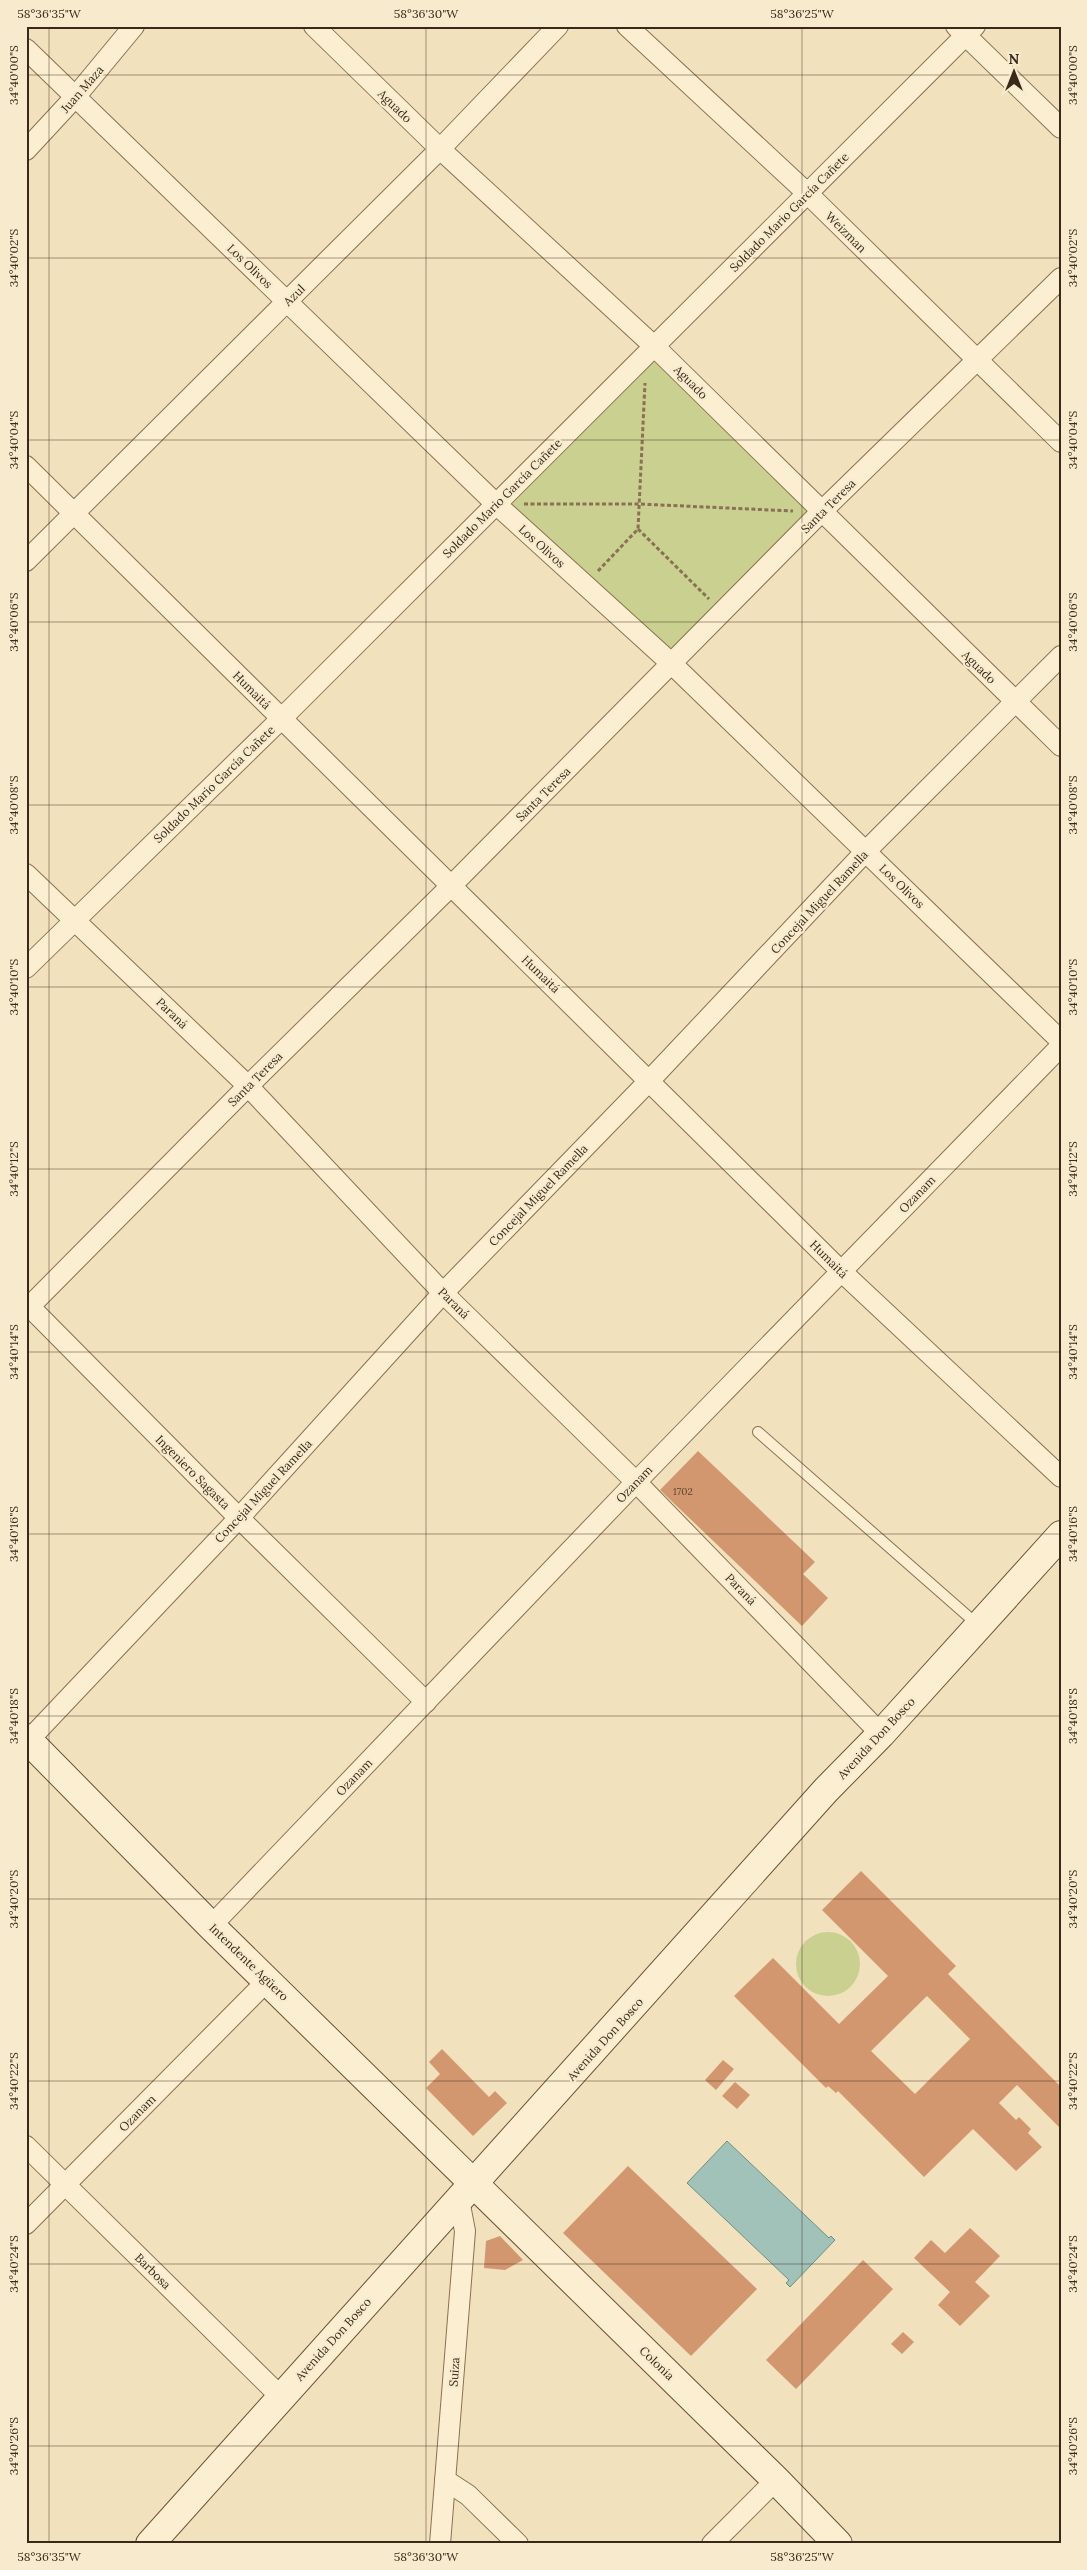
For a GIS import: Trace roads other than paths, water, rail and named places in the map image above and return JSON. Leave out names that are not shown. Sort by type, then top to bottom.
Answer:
[{"type":"main road","name":"Avenida Don Bosco","points":[[150,2544],[280,2396],[467,2192],[826,1790],[881,1734],[978,1625],[1057,1547]]},
{"type":"main road","name":"Intendente Agüero","points":[[27,1740],[211,1926],[268,1980],[467,2192]]},
{"type":"main road","name":"Colonia","points":[[467,2192],[776,2480],[838,2544]]},
{"type":"street","name":"Juan Maza","points":[[26,150],[76,96],[134,26]]},
{"type":"street","name":"Aguado","points":[[314,26],[440,149],[821,512],[1061,746]]},
{"type":"street","name":"Azul","points":[[26,561],[440,149],[558,26]]},
{"type":"street","name":"Weizman","points":[[627,26],[807,193],[1061,442]]},
{"type":"street","name":"Soldado Mario García Cañete","points":[[26,968],[281,719],[651,351],[966,29]]},
{"type":"street","points":[[966,29],[1061,128]]},
{"type":"street","name":"Los Olivos","points":[[26,49],[496,504],[672,664],[1061,1041]]},
{"type":"street","name":"Santa Teresa","points":[[27,1307],[451,886],[821,512],[1061,278]]},
{"type":"street","name":"Humaitá","points":[[26,466],[650,1080],[842,1272],[1061,1477]]},
{"type":"street","name":"Concejal Miguel Ramella","points":[[27,1740],[239,1518],[443,1293],[650,1080],[866,851],[1061,656]]},
{"type":"street","name":"Paraná","points":[[26,874],[248,1086],[443,1293],[636,1482],[881,1734]]},
{"type":"street","name":"Ozanam","points":[[211,1926],[636,1482],[1061,1046]]},
{"type":"street","name":"Ingeniero Sagasta","points":[[27,1307],[426,1702]]},
{"type":"street","name":"Ozanam","points":[[26,2224],[268,1980]]},
{"type":"street","name":"Barbosa","points":[[26,2146],[280,2396]]},
{"type":"street","name":"Suiza","points":[[440,2544],[467,2192]]},
{"type":"street","points":[[446,2480],[468,2495],[518,2544]]},
{"type":"street","points":[[712,2544],[776,2480]]},
{"type":"lane","points":[[758,1432],[978,1625]]},
{"type":"water","points":[[727,2141],[829,2238],[831,2236],[835,2240],[790,2287],[786,2283],[789,2280],[687,2183]]}]
